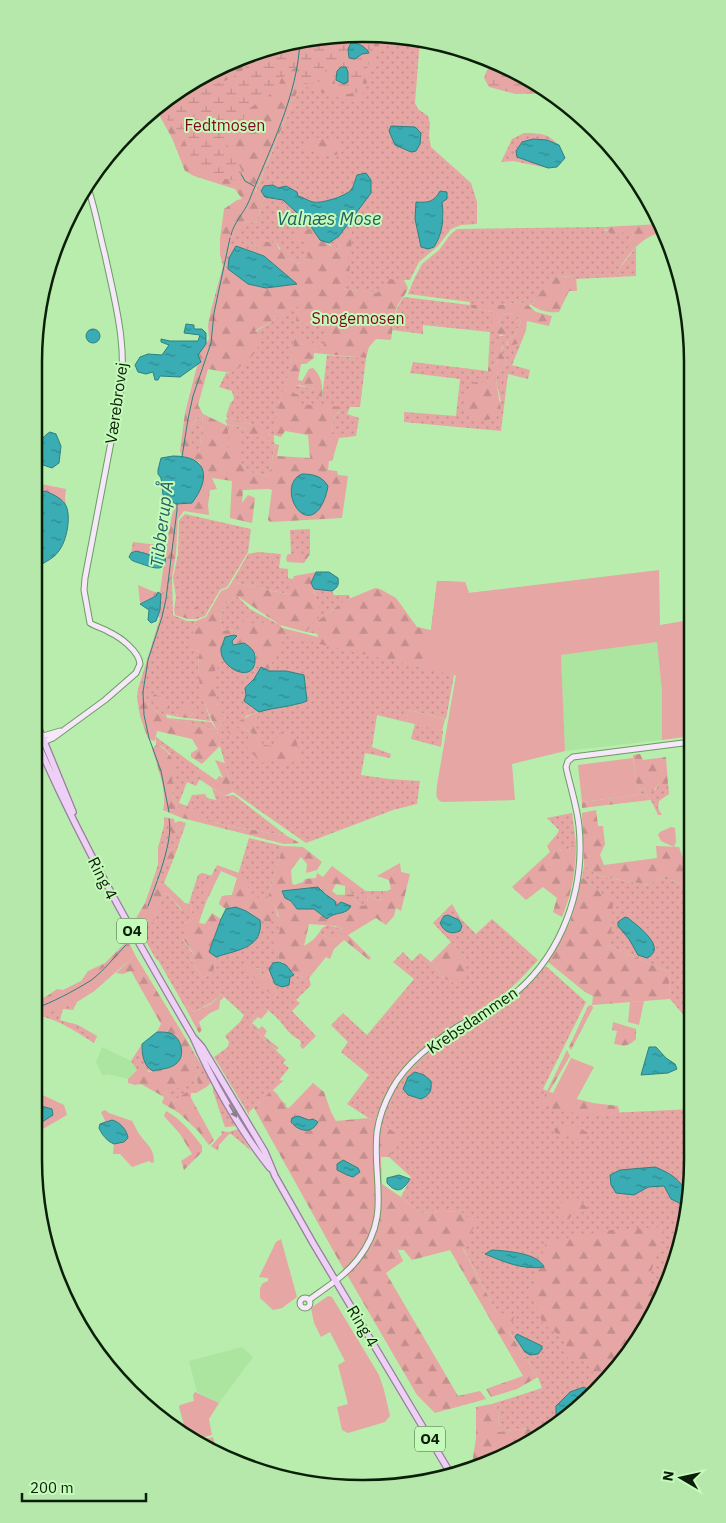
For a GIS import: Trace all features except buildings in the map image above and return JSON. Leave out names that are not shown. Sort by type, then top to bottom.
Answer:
[{"type":"main road","name":"Ring 4","points":[[43,739],[70,804],[75,822]]},
{"type":"main road","name":"Ring 4","points":[[42,756],[110,892],[239,1122],[259,1154],[276,1176],[335,1280],[448,1469]]},
{"type":"street","name":"Værebrovej","points":[[43,739],[53,738],[105,700],[136,673],[140,664],[137,654],[112,633],[90,623],[84,590],[123,371],[120,325],[90,195]]},
{"type":"street","name":"Krebsdammen","points":[[309,1300],[357,1260],[371,1238],[376,1224],[379,1195],[376,1148],[378,1130],[385,1103],[393,1087],[403,1073],[433,1045],[458,1027],[495,1007],[516,992],[543,962],[567,922],[576,888],[580,858],[579,824],[566,764],[573,757],[684,743]]},
{"type":"shaded area","points":[[657,642],[662,692],[662,740],[565,751],[561,655]]},
{"type":"shaded area","points":[[102,1047],[131,1061],[137,1070],[128,1079],[107,1074],[103,1076],[96,1062]]},
{"type":"shaded area","points":[[242,1347],[253,1357],[219,1403],[197,1392],[189,1361]]},
{"type":"green space","points":[[374,43],[361,91],[348,94],[336,90],[333,69],[327,67],[319,82],[310,84],[301,82],[301,69],[298,65],[281,79],[277,90],[247,110],[237,136],[228,142],[230,154],[241,168],[242,179],[236,181],[205,175],[196,170],[182,134],[166,118],[165,112],[203,85],[231,78],[249,64],[280,53],[321,45]]},
{"type":"green space","points":[[379,43],[419,48],[415,103],[418,109],[428,116],[431,147],[471,183],[477,202],[477,224],[461,225],[451,229],[438,246],[419,262],[410,280],[404,280],[377,293],[341,289],[352,230],[335,251],[329,243],[339,236],[371,193],[357,175],[352,189],[345,195],[329,201],[312,202],[278,188],[264,186],[261,191],[255,193],[300,85],[379,49]],"holes":[[[440,191],[444,219],[416,202],[430,201]]]},
{"type":"green space","name":"Fedtmosen","points":[[379,43],[379,49],[359,104],[300,85],[255,192],[261,191],[265,197],[256,223],[246,221],[232,237],[230,250],[220,255],[224,209],[237,200],[242,199],[235,189],[194,176],[185,171],[172,138],[160,116],[203,85],[240,67],[280,53],[321,45]]},
{"type":"green space","points":[[489,68],[505,76],[536,93],[516,94],[489,87],[484,78]]},
{"type":"green space","points":[[524,133],[544,135],[554,140],[565,158],[557,167],[548,168],[513,161],[501,162],[512,139]]},
{"type":"green space","points":[[317,138],[331,139],[340,146],[339,154],[330,156],[303,149],[304,141]]},
{"type":"green space","points":[[265,197],[283,200],[309,224],[311,228],[293,235],[293,239],[309,243],[310,258],[298,264],[286,256],[276,243],[252,241],[264,256],[236,246],[229,258],[228,269],[223,266],[220,255],[230,250],[232,237],[236,230],[246,221],[256,223]]},
{"type":"green space","points":[[652,224],[656,234],[634,248],[614,277],[634,235],[631,232],[611,234],[604,227]]},
{"type":"green space","points":[[604,227],[606,231],[631,232],[634,235],[617,272],[636,247],[636,276],[576,279],[576,276],[552,277],[540,295],[529,306],[519,302],[503,305],[471,305],[473,308],[492,312],[500,336],[506,336],[499,319],[506,313],[515,314],[521,321],[514,336],[507,339],[507,345],[521,343],[512,365],[530,370],[528,379],[508,374],[501,431],[404,422],[404,412],[456,416],[460,379],[410,373],[413,362],[488,371],[490,380],[487,382],[475,382],[501,402],[496,380],[498,372],[506,366],[507,362],[501,353],[503,346],[494,351],[498,358],[497,363],[488,368],[490,332],[423,325],[423,334],[392,330],[397,309],[404,297],[470,305],[470,302],[408,294],[422,264],[439,250],[450,235],[457,229]]},
{"type":"green space","name":"Snogemosen","points":[[311,228],[320,238],[336,250],[352,229],[351,253],[346,262],[350,266],[347,286],[342,289],[377,293],[388,279],[404,280],[408,288],[395,312],[391,340],[376,339],[369,347],[366,358],[314,353],[314,358],[306,364],[301,364],[298,380],[302,381],[309,369],[313,368],[321,382],[322,398],[313,397],[315,389],[299,385],[294,386],[293,393],[299,395],[296,404],[343,407],[335,415],[331,430],[339,438],[332,461],[329,461],[328,470],[337,471],[338,475],[348,476],[342,518],[270,522],[268,520],[272,490],[269,489],[243,490],[242,503],[248,495],[255,498],[252,523],[230,518],[232,481],[212,478],[217,489],[210,490],[209,515],[184,511],[178,519],[176,554],[172,578],[161,594],[165,556],[131,553],[133,542],[166,546],[176,504],[187,504],[202,485],[203,475],[199,462],[182,456],[180,451],[185,413],[197,366],[201,362],[198,355],[209,339],[208,325],[223,266],[249,284],[266,288],[296,284],[264,256],[251,240],[276,243],[279,249],[287,250],[286,256],[298,264],[310,258],[301,248],[308,243],[293,239],[293,234]],"holes":[[[298,306],[296,322],[318,325],[324,328],[324,348],[295,335],[285,392],[281,392],[274,435],[281,437],[285,431],[308,435],[310,458],[277,456],[279,445],[275,444],[269,476],[249,472],[239,460],[228,454],[228,426],[203,414],[198,405],[208,369],[231,373],[246,362],[260,343],[261,337],[255,331]],[[203,414],[199,455],[190,433],[193,422]]]},
{"type":"green space","points":[[576,276],[577,291],[569,291],[559,312],[544,311],[531,305],[552,277]]},
{"type":"green space","points":[[519,302],[529,306],[536,312],[552,316],[549,326],[527,321],[521,343],[508,346],[507,339],[514,336],[521,321],[515,314],[506,313],[499,319],[501,327],[505,329],[506,336],[501,335],[493,328],[492,312],[472,308],[470,305],[503,305]]},
{"type":"green space","points":[[298,305],[297,322],[318,325],[324,328],[324,348],[295,336],[285,393],[281,393],[274,437],[251,424],[228,418],[226,416],[234,399],[232,391],[219,387],[226,373],[231,373],[255,332]]},
{"type":"green space","points":[[503,340],[501,353],[507,362],[506,367],[498,372],[496,380],[501,411],[490,419],[475,420],[467,410],[464,401],[465,396],[475,382],[487,382],[490,380],[488,368],[497,363],[498,359],[494,351],[494,344]]},
{"type":"green space","points":[[327,355],[366,358],[360,407],[350,407],[347,414],[359,418],[356,436],[339,438],[331,430],[335,415],[340,412],[296,404],[293,393],[294,385],[316,389],[322,398]]},
{"type":"green space","points":[[203,414],[199,456],[189,438],[190,429],[194,422]]},
{"type":"green space","points":[[228,418],[268,431],[268,434],[274,437],[274,442],[246,433],[247,429],[227,424],[225,421]]},
{"type":"green space","points":[[227,424],[247,429],[247,433],[274,442],[269,476],[249,472],[239,460],[228,455]]},
{"type":"green space","points":[[231,431],[243,433],[239,460],[228,455]]},
{"type":"green space","points":[[42,484],[66,489],[66,505],[60,499],[45,491],[42,492]]},
{"type":"green space","points":[[185,514],[251,529],[248,552],[227,587],[220,590],[205,616],[197,619],[188,619],[200,612],[190,609],[174,609],[176,597],[173,578],[178,554],[179,520]]},
{"type":"green space","points":[[310,529],[310,554],[291,554],[290,530]]},
{"type":"green space","points":[[258,552],[281,554],[279,568],[288,569],[288,578],[293,579],[288,594],[232,582],[248,554]]},
{"type":"green space","points":[[288,554],[310,554],[304,563],[287,562]]},
{"type":"green space","points":[[659,570],[660,625],[684,621],[684,737],[662,740],[662,692],[657,642],[561,655],[565,751],[512,764],[515,800],[439,801],[436,795],[437,785],[456,675],[424,669],[437,581],[465,582],[469,593]]},
{"type":"green space","points":[[316,572],[313,584],[319,610],[318,616],[306,632],[280,625],[237,596],[224,604],[220,619],[223,631],[232,629],[234,635],[225,637],[222,648],[223,658],[219,661],[220,666],[215,669],[216,676],[214,679],[217,705],[226,718],[217,730],[201,692],[198,672],[200,651],[188,649],[196,621],[206,617],[221,591],[228,588],[232,582],[287,594],[294,576]]},
{"type":"green space","points":[[172,578],[173,615],[187,621],[196,621],[189,649],[200,651],[199,678],[211,721],[187,718],[194,714],[177,714],[178,717],[166,714],[167,718],[153,709],[143,696],[137,698],[138,689],[160,618],[158,616],[161,594]]},
{"type":"green space","points":[[437,581],[465,582],[469,593],[537,586],[483,684],[454,675],[285,636],[268,671],[255,665],[256,654],[233,645],[232,641],[237,633],[241,631],[239,625],[248,616],[253,624],[259,622],[318,637],[315,623],[344,601],[375,588],[396,598],[417,627],[431,630]]},
{"type":"green space","points":[[138,585],[157,593],[157,596],[140,603]]},
{"type":"green space","points":[[314,589],[332,591],[334,595],[349,595],[350,598],[316,623],[318,634],[306,632],[316,612],[317,602]]},
{"type":"green space","points":[[237,596],[250,609],[280,625],[283,629],[259,622],[237,633],[237,636],[234,635],[232,629],[223,631],[220,619],[224,604]]},
{"type":"green space","points":[[198,606],[200,612],[188,619],[175,615],[174,609],[190,609]]},
{"type":"green space","points":[[285,635],[454,675],[446,719],[409,710],[406,722],[377,715],[372,747],[391,754],[390,758],[365,753],[361,775],[420,781],[417,804],[393,810],[306,843],[233,792],[217,730],[226,718],[217,704],[214,693],[214,672],[219,661],[223,658],[230,668],[251,671],[255,665],[261,667],[245,689],[251,707],[259,711],[298,705],[286,671],[268,671]],"holes":[[[258,712],[254,727],[263,746],[273,746],[286,766],[276,756],[248,739],[252,733],[243,729],[241,725],[246,716]]]},
{"type":"green space","points":[[152,693],[161,697],[170,707],[165,713],[151,700]]},
{"type":"green space","points":[[143,696],[153,709],[167,718],[217,730],[220,746],[202,764],[191,757],[191,753],[198,749],[192,739],[157,731],[155,741],[148,739],[140,716],[137,698]]},
{"type":"green space","points":[[189,705],[194,714],[187,718],[178,717],[177,710],[181,706]]},
{"type":"green space","points":[[409,710],[445,719],[442,731],[406,722]]},
{"type":"green space","points":[[259,712],[254,727],[263,745],[273,746],[279,733],[296,738],[300,758],[286,766],[277,761],[276,757],[262,763],[247,748],[248,739],[252,733],[237,724],[238,734],[234,738],[228,732],[234,726],[242,720]]},
{"type":"green space","points":[[167,718],[211,722],[217,730]]},
{"type":"green space","points":[[415,724],[443,731],[441,747],[411,739]]},
{"type":"green space","points":[[156,737],[200,769],[195,776],[200,779],[196,786],[187,782],[179,803],[187,806],[192,795],[205,794],[207,798],[216,800],[212,788],[224,796],[234,795],[287,836],[215,823],[178,808],[172,795],[174,784],[170,754],[163,747],[156,745]]},
{"type":"green space","points":[[156,745],[166,751],[176,766],[172,780],[174,784],[172,795],[178,808],[186,810],[195,807],[195,814],[215,823],[287,836],[300,843],[284,844],[182,818],[163,810],[163,788],[152,749]]},
{"type":"green space","points":[[640,754],[643,760],[666,757],[668,784],[659,784],[653,791],[649,788],[637,790],[633,755]]},
{"type":"green space","points":[[633,758],[638,795],[582,802],[578,765]]},
{"type":"green space","points":[[215,760],[225,763],[233,792],[224,796],[195,776],[200,769],[216,780],[219,776],[223,778]]},
{"type":"green space","points":[[659,784],[668,784],[669,794],[659,801],[658,808],[662,815],[658,815],[646,794],[638,795],[637,790],[649,788],[655,790]]},
{"type":"green space","points":[[646,794],[650,800],[582,808],[582,802]]},
{"type":"green space","points":[[596,810],[598,826],[603,826],[605,844],[600,855],[604,865],[657,858],[656,846],[679,847],[684,861],[684,888],[675,881],[661,878],[649,885],[599,876],[584,865],[582,813]]},
{"type":"green space","points":[[572,813],[576,844],[570,846],[569,853],[564,853],[557,846],[559,830],[547,818]]},
{"type":"green space","points":[[164,817],[174,819],[175,823],[179,821],[186,823],[176,833],[171,833],[169,825],[164,825]]},
{"type":"green space","points":[[186,823],[175,855],[164,845],[158,848],[164,825],[169,825],[176,833]]},
{"type":"green space","points":[[671,827],[675,828],[676,842],[674,847],[661,841],[658,835],[660,832]]},
{"type":"green space","points":[[557,834],[557,846],[564,853],[569,853],[570,846],[576,844],[573,881],[562,917],[553,912],[557,898],[543,887],[526,900],[512,887],[550,852],[547,846]]},
{"type":"green space","points":[[249,838],[283,846],[267,901],[274,904],[280,929],[278,944],[279,962],[273,963],[290,977],[294,975],[309,978],[311,985],[296,1000],[300,1003],[292,1011],[316,1036],[303,1049],[300,1046],[300,1040],[290,1034],[279,1020],[263,1006],[252,1019],[254,1020],[250,1025],[286,1060],[283,1063],[289,1068],[280,1079],[281,1081],[284,1080],[249,1112],[249,1115],[214,1057],[228,1047],[229,1042],[225,1036],[240,1022],[244,1015],[221,994],[211,1003],[194,1012],[188,1005],[185,1007],[141,933],[148,920],[153,922],[163,894],[167,893],[181,910],[185,908],[193,919],[190,922],[184,923],[187,935],[183,940],[194,955],[190,958],[202,978],[213,973],[216,957],[250,945],[237,907],[226,909],[219,904],[222,896],[232,895]],"holes":[[[255,968],[261,969],[260,976]],[[268,972],[277,995],[275,998],[261,976],[263,978]]]},
{"type":"green space","points":[[164,845],[175,855],[173,860],[158,864],[158,848]]},
{"type":"green space","points":[[283,846],[303,847],[322,862],[317,870],[306,873],[307,864],[301,857],[291,870],[292,883],[294,885],[303,882],[305,879],[316,878],[317,873],[323,877],[332,866],[367,892],[351,891],[345,886],[336,884],[332,891],[337,895],[356,894],[354,901],[364,906],[368,902],[367,895],[378,901],[383,899],[383,891],[391,889],[389,880],[377,876],[400,863],[401,872],[410,874],[401,911],[396,908],[394,916],[386,925],[376,918],[348,935],[371,958],[369,960],[344,940],[334,949],[330,959],[326,957],[309,978],[294,975],[286,965],[278,960],[279,956],[271,949],[278,944],[269,940],[270,937],[280,931],[278,926],[273,924],[274,918],[279,917],[274,904],[271,904],[272,922],[260,920],[240,910],[226,909],[219,904],[222,896],[232,895],[237,878],[221,871],[206,902],[203,892],[217,865],[239,873],[254,896],[267,901]],"holes":[[[320,888],[337,906],[350,906],[346,912],[324,916],[314,909],[297,909],[291,901]],[[309,924],[335,926],[343,929],[335,940],[319,933],[304,946]]]},
{"type":"green space","points":[[173,860],[164,883],[157,885],[156,871],[158,864]]},
{"type":"green space","points":[[584,865],[599,876],[648,885],[661,878],[675,881],[684,888],[684,1015],[670,999],[669,972],[607,945],[602,894],[582,877]]},
{"type":"green space","points":[[156,871],[157,885],[164,883],[185,903],[191,904],[192,913],[202,913],[199,923],[205,924],[212,913],[221,919],[209,952],[216,957],[213,973],[202,978],[190,958],[194,954],[183,939],[187,935],[183,925],[193,919],[184,914],[184,909],[182,910],[167,893],[163,894],[153,923],[147,920],[141,933],[135,920],[145,903]]},
{"type":"green space","points":[[202,873],[213,876],[204,892],[206,902],[202,913],[192,913],[191,904],[189,903],[198,875]]},
{"type":"green space","points":[[582,877],[602,894],[609,895],[613,901],[611,938],[607,945],[669,972],[670,999],[592,1005],[593,996],[585,992],[548,962],[570,922]]},
{"type":"green space","points":[[345,886],[351,891],[383,891],[383,899],[378,901],[367,895],[368,903],[364,906],[354,901],[356,894],[345,895]]},
{"type":"green space","points":[[452,904],[460,918],[476,934],[492,919],[538,960],[507,991],[438,1037],[412,1059],[390,1087],[375,1122],[347,1104],[369,1075],[341,1052],[348,1042],[331,1025],[343,1013],[367,1035],[414,979],[393,962],[403,952],[412,961],[420,953],[431,962],[443,978],[457,984],[466,958],[433,923]]},
{"type":"green space","points":[[328,925],[343,929],[335,940],[319,933],[322,928]]},
{"type":"green space","points":[[127,941],[130,945],[118,960],[42,1006],[42,998],[57,989],[63,990],[81,981],[88,971],[105,963]]},
{"type":"green space","points":[[451,942],[466,958],[466,976],[457,984],[443,978],[431,962]]},
{"type":"green space","points":[[130,945],[135,955],[94,991],[77,1002],[73,1010],[63,1009],[60,1020],[78,1025],[97,1036],[94,1043],[56,1021],[42,1017],[42,1006],[118,960]]},
{"type":"green space","points":[[130,945],[135,955],[94,991],[71,1005],[42,1014],[42,1005],[106,966]]},
{"type":"green space","points":[[135,955],[189,1044],[193,1062],[208,1086],[196,1093],[191,1093],[191,1098],[214,1140],[209,1145],[198,1131],[179,1113],[162,1103],[164,1097],[141,1084],[128,1083],[128,1079],[137,1070],[144,1069],[149,1072],[172,1066],[178,1062],[171,1034],[157,1032],[161,1024],[131,971],[123,974],[116,973]],"holes":[[[193,1075],[196,1075],[198,1084],[174,1101],[164,1092],[169,1088],[180,1088]]]},
{"type":"green space","points":[[243,963],[251,964],[255,968],[261,969],[260,976],[263,978],[268,972],[277,995],[275,998],[243,967]]},
{"type":"green space","points":[[543,966],[547,967],[586,1002],[543,1089],[569,1101],[610,1113],[684,1109],[683,1181],[673,1243],[659,1283],[641,1320],[617,1355],[590,1387],[558,1414],[532,1432],[528,1428],[498,1432],[499,1409],[492,1404],[542,1388],[538,1377],[496,1311],[463,1248],[464,1219],[462,1212],[419,1213],[401,1197],[411,1177],[389,1157],[400,1137],[381,1124],[389,1101],[400,1082],[414,1065],[430,1051],[528,985],[538,976]]},
{"type":"green space","points":[[221,994],[224,997],[220,1001],[219,1009],[210,1013],[199,1022],[202,1030],[199,1033],[185,1007],[188,1005],[194,1012],[211,1004]]},
{"type":"green space","points":[[644,1001],[639,1025],[628,1022],[630,1002]]},
{"type":"green space","points":[[263,1005],[268,1011],[261,1019],[258,1017],[252,1023],[259,1029],[262,1026],[267,1031],[264,1036],[279,1048],[276,1050],[250,1025],[254,1020],[252,1019]]},
{"type":"green space","points":[[592,1005],[593,1008],[571,1050],[569,1047],[588,1006]]},
{"type":"green space","points":[[613,1022],[636,1029],[636,1039],[626,1045],[614,1044],[617,1031],[612,1030]]},
{"type":"green space","points":[[142,1044],[144,1059],[147,1066],[153,1071],[137,1070],[131,1061]]},
{"type":"green space","points":[[189,1044],[211,1082],[208,1086],[195,1066]]},
{"type":"green space","points":[[567,1050],[570,1056],[549,1092],[593,1103],[618,1106],[620,1114],[613,1118],[598,1113],[587,1114],[558,1111],[541,1103]]},
{"type":"green space","points":[[571,1058],[594,1067],[575,1102],[553,1093]]},
{"type":"green space","points":[[193,1074],[196,1075],[198,1084],[174,1101],[164,1092],[168,1088],[180,1088]]},
{"type":"green space","points":[[313,1083],[324,1092],[336,1121],[368,1118],[401,1137],[389,1157],[381,1157],[382,1184],[419,1213],[462,1212],[464,1219],[474,1214],[478,1219],[463,1249],[496,1311],[514,1317],[509,1332],[538,1377],[517,1389],[491,1397],[486,1389],[523,1376],[450,1250],[412,1260],[404,1250],[398,1250],[403,1261],[386,1273],[458,1396],[480,1391],[486,1399],[435,1413],[417,1395],[339,1261],[254,1108],[272,1090],[289,1108]]},
{"type":"green space","points":[[214,1088],[236,1126],[225,1127]]},
{"type":"green space","points":[[42,1095],[64,1105],[67,1115],[42,1129],[42,1122],[53,1115],[52,1109],[42,1106]]},
{"type":"green space","points":[[105,1110],[132,1121],[151,1149],[154,1162],[149,1161],[132,1167],[120,1154],[113,1154],[114,1144],[109,1142],[99,1128],[100,1124],[105,1121],[101,1112]]},
{"type":"green space","points":[[166,1111],[181,1122],[202,1146],[202,1152],[184,1170],[181,1161],[192,1154],[180,1134],[164,1116]]},
{"type":"green space","points":[[559,1126],[578,1127],[588,1133],[583,1140],[555,1133],[554,1129]]},
{"type":"green space","points":[[238,1129],[252,1153],[231,1134],[219,1145],[218,1151],[211,1146],[222,1134],[221,1131],[229,1132]]},
{"type":"green space","points":[[576,1197],[589,1210],[574,1212],[569,1219],[558,1219],[560,1204],[566,1199]]},
{"type":"green space","points":[[665,1227],[650,1275],[653,1295],[641,1320],[629,1338],[611,1362],[605,1364],[605,1369],[594,1383],[591,1362],[564,1357],[567,1340],[543,1324],[531,1293],[546,1242],[611,1230]]},
{"type":"green space","points":[[281,1239],[297,1297],[282,1308],[273,1310],[260,1298],[260,1288],[263,1283],[268,1281],[268,1278],[259,1277],[276,1242]]},
{"type":"green space","points":[[328,1296],[332,1297],[379,1375],[390,1416],[385,1422],[348,1433],[342,1430],[337,1407],[348,1404],[338,1365],[345,1361],[330,1332],[321,1337],[314,1323],[311,1308]]},
{"type":"green space","points":[[195,1392],[219,1403],[209,1419],[212,1435],[202,1437],[184,1425],[179,1407],[194,1401],[193,1395]]},
{"type":"green space","points":[[492,1404],[499,1409],[498,1432],[528,1428],[532,1432],[505,1447],[473,1461],[476,1438],[476,1407]]},
{"type":"green space","points":[[213,1437],[215,1444],[205,1439]]},
{"type":"water","points":[[351,43],[362,46],[369,53],[362,54],[355,59],[349,58],[348,49]]},
{"type":"water","points":[[341,67],[346,67],[348,72],[348,82],[344,84],[336,80],[337,71]]},
{"type":"water","points":[[391,126],[415,127],[421,133],[420,144],[416,151],[411,152],[395,145],[389,131]]},
{"type":"water","points":[[533,139],[547,140],[559,145],[565,158],[557,167],[548,168],[517,157],[516,151],[522,142]]},
{"type":"water","name":"Valnæs Mose","points":[[366,173],[371,180],[371,193],[339,236],[329,243],[320,240],[309,224],[283,200],[265,197],[261,191],[264,186],[273,185],[278,188],[286,186],[297,192],[298,196],[313,202],[322,202],[348,192],[353,187],[357,175]]},
{"type":"water","points":[[440,191],[447,192],[447,199],[442,202],[443,220],[441,231],[434,247],[428,249],[421,247],[415,219],[416,202],[430,201]]},
{"type":"water","points":[[236,246],[264,256],[297,284],[266,288],[248,284],[228,269],[229,258]]},
{"type":"water","points":[[186,324],[194,325],[194,329],[202,329],[206,333],[206,344],[198,355],[201,362],[180,377],[160,376],[158,380],[155,380],[153,372],[146,374],[138,372],[135,365],[140,357],[148,354],[162,355],[169,345],[161,342],[161,339],[170,341],[198,341],[200,335],[184,333]]},
{"type":"water","points":[[90,329],[96,329],[100,336],[96,343],[90,343],[86,339],[86,333]]},
{"type":"water","points":[[50,432],[56,434],[61,446],[59,463],[52,468],[43,465],[42,462],[42,440]]},
{"type":"water","points":[[173,456],[193,460],[203,470],[202,485],[192,503],[176,504],[163,495],[161,478],[158,474],[161,458]]},
{"type":"water","points":[[302,474],[317,476],[328,486],[320,508],[313,514],[306,515],[299,511],[294,504],[292,487],[295,479]]},
{"type":"water","points":[[42,492],[53,495],[65,504],[68,521],[66,535],[61,547],[54,556],[42,564]]},
{"type":"water","points":[[136,551],[155,556],[158,551],[165,552],[165,563],[160,568],[156,568],[135,562],[129,557],[131,553]]},
{"type":"water","points":[[316,572],[329,572],[338,578],[337,587],[332,591],[314,589],[311,583]]},
{"type":"water","points":[[158,592],[161,594],[160,610],[156,621],[151,623],[148,620],[149,610],[140,604],[156,596]]},
{"type":"water","points":[[237,636],[232,641],[233,645],[244,643],[254,653],[255,661],[253,668],[249,672],[237,671],[225,662],[222,656],[221,648],[225,637]]},
{"type":"water","points":[[261,667],[269,671],[286,671],[304,675],[307,701],[259,712],[244,701],[246,695],[245,688],[254,679]]},
{"type":"water","points":[[318,887],[335,901],[336,906],[341,902],[351,906],[346,911],[327,919],[314,909],[297,909],[291,901],[285,898],[282,891]]},
{"type":"water","points":[[236,907],[260,920],[258,937],[240,950],[216,957],[209,952],[221,919],[226,909]]},
{"type":"water","points":[[448,915],[459,920],[462,926],[460,931],[451,933],[442,926],[440,923],[444,916]]},
{"type":"water","points":[[625,917],[644,932],[653,943],[653,954],[647,958],[638,955],[629,939],[618,926],[618,922]]},
{"type":"water","points":[[279,962],[286,965],[294,975],[290,977],[289,985],[282,987],[275,984],[269,969],[273,963]]},
{"type":"water","points":[[157,1032],[174,1035],[182,1051],[180,1060],[175,1065],[153,1071],[145,1063],[142,1044]]},
{"type":"water","points":[[649,1047],[656,1047],[666,1058],[675,1064],[677,1069],[668,1073],[641,1075]]},
{"type":"water","points":[[415,1072],[424,1075],[431,1081],[430,1092],[421,1099],[408,1095],[403,1089],[408,1077]]},
{"type":"water","points":[[42,1106],[52,1109],[53,1115],[42,1122]]},
{"type":"water","points":[[298,1116],[318,1122],[309,1130],[301,1130],[291,1122],[292,1118]]},
{"type":"water","points":[[112,1120],[125,1129],[128,1138],[124,1142],[114,1144],[100,1131],[100,1124]]},
{"type":"water","points":[[343,1160],[358,1168],[360,1172],[353,1177],[337,1170],[337,1164]]},
{"type":"water","points":[[655,1167],[671,1175],[683,1186],[681,1204],[671,1199],[664,1186],[648,1187],[634,1195],[616,1193],[611,1185],[610,1175],[620,1170]]},
{"type":"water","points":[[399,1175],[410,1179],[405,1186],[397,1190],[387,1183],[387,1178]]},
{"type":"water","points":[[492,1250],[529,1256],[541,1262],[544,1267],[521,1266],[485,1254]]},
{"type":"water","points":[[517,1334],[542,1346],[542,1349],[538,1354],[530,1355],[525,1352],[515,1337]]},
{"type":"water","points":[[584,1387],[588,1389],[556,1415],[556,1406],[570,1392]]},
{"type":"waterway","name":"Tibberup Å","points":[[231,235],[234,226],[249,201],[281,122],[294,82],[299,49]]},
{"type":"waterway","points":[[241,174],[245,181],[254,186]]},
{"type":"waterway","name":"Tibberup Å","points":[[182,457],[193,396],[211,343],[214,313],[230,238]]},
{"type":"waterway","name":"Tibberup Å","points":[[169,812],[161,771],[149,738],[144,715],[143,692],[148,660],[166,599],[177,503]]},
{"type":"waterway","name":"Tibberup Å","points":[[148,906],[167,850],[170,828],[169,819]]},
{"type":"waterway","name":"Tibberup Å","points":[[42,1006],[90,981],[126,945]]}]
